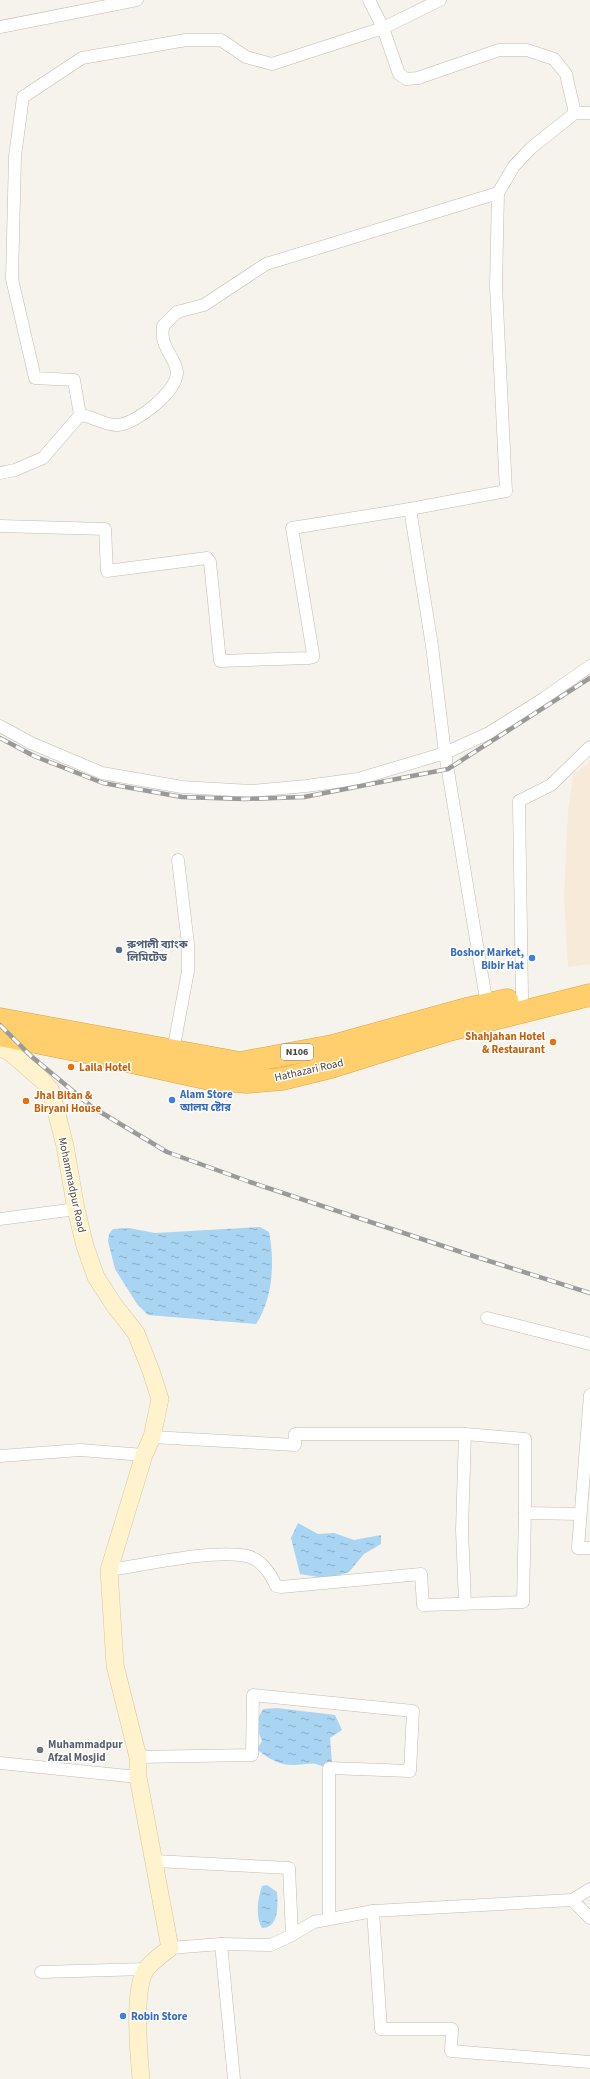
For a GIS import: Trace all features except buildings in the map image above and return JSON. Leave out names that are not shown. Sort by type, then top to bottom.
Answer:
[{"type":"highway","name":"Hathazari Road","points":[[0,1019],[240,1063],[332,1046],[487,1005],[590,980]]},
{"type":"highway","name":"Hathazari Road","points":[[0,1035],[209,1079],[247,1082],[282,1079],[331,1068],[449,1030],[590,994]]},
{"type":"street","points":[[0,27],[137,0]]},
{"type":"street","points":[[369,0],[384,28],[399,74],[406,79],[418,78],[499,50],[527,50],[554,59],[566,74],[575,113]]},
{"type":"street","points":[[80,415],[74,380],[35,378],[12,279],[15,156],[23,97],[82,58],[186,40],[221,40],[246,57],[272,64],[384,28],[440,0]]},
{"type":"street","points":[[0,526],[105,529],[107,571],[207,558],[210,562],[220,661],[313,657],[292,528],[410,509],[506,491],[496,286],[498,193],[514,166],[527,153],[575,113],[590,114]]},
{"type":"street","points":[[80,415],[118,425],[137,418],[161,400],[174,385],[177,371],[163,338],[163,326],[177,312],[204,306],[266,264],[498,193]]},
{"type":"street","points":[[0,473],[15,470],[43,458],[80,415]]},
{"type":"street","points":[[410,509],[432,646],[445,753],[487,1005]]},
{"type":"street","points":[[0,726],[31,743],[102,773],[182,787],[251,791],[306,786],[358,778],[445,753],[489,733],[543,699],[590,666]]},
{"type":"street","points":[[522,997],[519,801],[551,785],[590,747]]},
{"type":"street","points":[[173,1051],[188,971],[188,944],[178,860]]},
{"type":"street","name":"Mohammadpur Road","points":[[0,1047],[11,1053],[43,1081],[51,1091],[65,1146],[76,1209],[85,1246],[96,1277],[114,1305],[136,1333],[160,1400],[152,1437],[144,1455],[109,1570]]},
{"type":"street","points":[[0,1219],[76,1209]]},
{"type":"street","points":[[487,1318],[590,1344]]},
{"type":"street","points":[[590,1395],[578,1548],[590,1548]]},
{"type":"street","points":[[152,1437],[295,1445],[295,1434],[465,1434],[526,1439],[526,1513],[523,1602],[423,1605],[421,1574],[281,1587],[276,1586],[271,1574],[264,1567],[248,1556],[217,1555],[109,1570],[115,1665],[138,1757],[138,1777],[155,1861],[170,1948]]},
{"type":"street","points":[[465,1434],[462,1530],[465,1603]]},
{"type":"street","points":[[0,1456],[80,1450],[144,1455]]},
{"type":"street","points":[[526,1513],[580,1514]]},
{"type":"street","points":[[138,1757],[252,1755],[253,1695],[413,1711],[410,1771],[329,1768],[329,1918]]},
{"type":"street","points":[[0,1763],[138,1777]]},
{"type":"street","points":[[155,1861],[289,1868],[292,1935]]},
{"type":"street","points":[[141,2079],[137,2028],[141,1979],[146,1969],[170,1948],[221,1944],[271,1945],[314,1922],[329,1918],[373,1911],[572,1900],[590,1889]]},
{"type":"street","points":[[572,1900],[590,1918]]},
{"type":"street","points":[[373,1911],[381,2029],[452,2029],[451,2051],[590,2062]]},
{"type":"street","points":[[221,1944],[234,2079]]},
{"type":"street","points":[[41,1972],[146,1969]]},
{"type":"shaded area","points":[[590,762],[590,964],[568,967],[564,896],[568,812],[573,775]]},
{"type":"water","points":[[260,1227],[269,1232],[272,1267],[266,1303],[256,1324],[148,1315],[137,1304],[115,1269],[108,1241],[109,1234],[113,1229],[129,1228],[155,1233]]},
{"type":"water","points":[[298,1523],[318,1534],[334,1533],[354,1540],[381,1535],[381,1544],[364,1554],[349,1572],[333,1577],[318,1577],[300,1574],[291,1538]]},
{"type":"water","points":[[277,1708],[335,1715],[342,1730],[330,1738],[332,1763],[326,1768],[314,1764],[290,1765],[270,1759],[257,1749],[262,1741],[259,1734],[255,1731],[256,1722],[263,1709]]},
{"type":"water","points":[[267,1885],[277,1892],[277,1909],[272,1924],[268,1927],[262,1928],[258,1918],[258,1901],[262,1886]]},
{"type":"railway","points":[[0,738],[34,756],[103,783],[182,797],[244,799],[304,797],[448,769],[590,678]]},
{"type":"railway","points":[[0,1025],[31,1056],[92,1107],[167,1152],[250,1182],[590,1293]]},
{"type":"place","name":"রুপালী ব্যাংক লিমিটেড","points":[[119,950]]},
{"type":"place","name":"Boshor Market, Bibir Hat","points":[[532,958]]},
{"type":"place","name":"Shahjahan Hotel & Restaurant","points":[[553,1042]]},
{"type":"place","name":"Laila Hotel","points":[[71,1067]]},
{"type":"place","name":"Alam Store আলম ষ্টোর","points":[[172,1100]]},
{"type":"place","name":"Jhal Bitan & Biryani House","points":[[26,1101]]},
{"type":"place","name":"Muhammadpur Afzal Mosjid","points":[[40,1750]]},
{"type":"place","name":"Robin Store","points":[[123,2016]]}]
